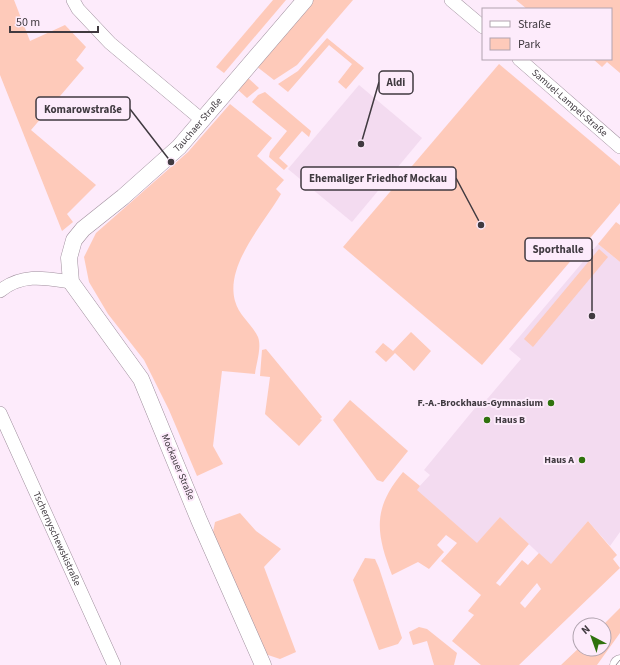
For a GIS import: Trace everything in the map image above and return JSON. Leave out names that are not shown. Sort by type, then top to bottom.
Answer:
[{"type":"street","points":[[73,0],[78,9],[110,43],[202,120]]},
{"type":"street","name":"Tauchaer Straße","points":[[71,282],[69,258],[74,240],[83,230],[179,146],[305,0]]},
{"type":"street","points":[[451,0],[482,26]]},
{"type":"street","name":"Samuel-Lampel-Straße","points":[[521,60],[620,147]]},
{"type":"street","points":[[0,291],[10,283],[40,277],[71,282]]},
{"type":"street","name":"Mockauer Straße","points":[[71,282],[141,378],[199,520],[264,665]]},
{"type":"street","name":"Tschernyschewskistraße","points":[[0,413],[114,665]]},
{"type":"shaded area","points":[[359,85],[422,138],[352,222],[288,169]]},
{"type":"shaded area","name":"F.-A.-Brockhaus-Gymnasium","points":[[598,244],[620,262],[620,532],[610,546],[588,521],[551,565],[500,517],[477,544],[416,490],[430,475],[424,470],[475,408],[488,398],[521,359],[509,349]]},
{"type":"green space","points":[[0,0],[14,0],[30,41],[65,25],[86,47],[76,60],[84,68],[31,130],[96,185],[67,214],[73,222],[62,231],[0,75]]},
{"type":"green space","points":[[273,0],[286,0],[224,73],[216,67]]},
{"type":"green space","points":[[312,0],[353,0],[297,65],[274,80],[256,66]]},
{"type":"green space","points":[[516,0],[620,0],[620,73],[607,62],[602,67],[594,60],[612,60],[612,8],[526,8]]},
{"type":"green space","points":[[327,38],[364,68],[346,89],[338,82],[352,64],[329,45],[288,92],[278,84],[298,71]]},
{"type":"green space","points":[[499,64],[620,166],[620,203],[482,365],[343,247]]},
{"type":"green space","points":[[247,77],[259,88],[247,98],[237,89]]},
{"type":"green space","points":[[265,92],[311,131],[309,137],[302,131],[279,158],[288,166],[284,170],[269,157],[270,152],[287,131],[252,102],[258,95]]},
{"type":"green space","points":[[230,104],[272,138],[257,156],[284,180],[276,189],[281,194],[256,231],[241,259],[233,287],[235,301],[242,316],[258,337],[259,350],[255,374],[222,371],[213,446],[223,464],[197,476],[169,410],[144,360],[108,314],[89,282],[84,257],[96,233],[188,152]]},
{"type":"green space","points":[[616,222],[620,225],[620,262],[598,244]]},
{"type":"green space","points":[[599,249],[608,257],[533,347],[524,339]]},
{"type":"green space","points":[[411,332],[431,351],[414,371],[395,353],[386,362],[375,352],[383,343],[393,351]]},
{"type":"green space","points":[[266,349],[322,417],[320,419],[322,420],[299,446],[265,414],[270,377],[260,376],[262,350]]},
{"type":"green space","points":[[350,400],[408,451],[383,482],[377,480],[333,420]]},
{"type":"green space","points":[[403,472],[420,486],[417,490],[477,543],[500,517],[529,544],[496,583],[500,586],[522,560],[528,565],[539,553],[551,564],[588,521],[617,555],[613,559],[620,568],[519,665],[481,665],[452,641],[474,615],[468,611],[481,595],[441,561],[457,543],[446,535],[437,545],[444,552],[429,569],[418,562],[392,575],[380,534],[380,522],[386,498],[393,485]],"holes":[[[537,583],[541,589],[525,608],[520,603]]]},
{"type":"green space","points":[[240,513],[256,531],[281,549],[264,567],[296,652],[280,659],[265,654],[212,537],[215,522]]},
{"type":"green space","points":[[365,558],[375,559],[402,638],[398,644],[379,650],[353,580]]},
{"type":"green space","points":[[620,608],[620,633],[612,644],[612,617]]},
{"type":"green space","points":[[419,627],[427,629],[457,653],[454,665],[434,665],[427,641],[413,645],[409,632]]},
{"type":"green space","points":[[572,655],[572,657],[603,657],[597,665],[561,665]]},
{"type":"tram line","points":[[616,665],[620,660]]},
{"type":"place","name":"Aldi","points":[[361,144]]},
{"type":"place","name":"Komarowstraße","points":[[171,162]]},
{"type":"place","name":"Ehemaliger Friedhof Mockau","points":[[481,225]]},
{"type":"place","name":"Sporthalle","points":[[592,316]]},
{"type":"place","name":"F.-A.-Brockhaus-Gymnasium","points":[[551,403]]},
{"type":"place","name":"Haus B","points":[[487,420]]},
{"type":"place","name":"Haus A","points":[[582,460]]}]
